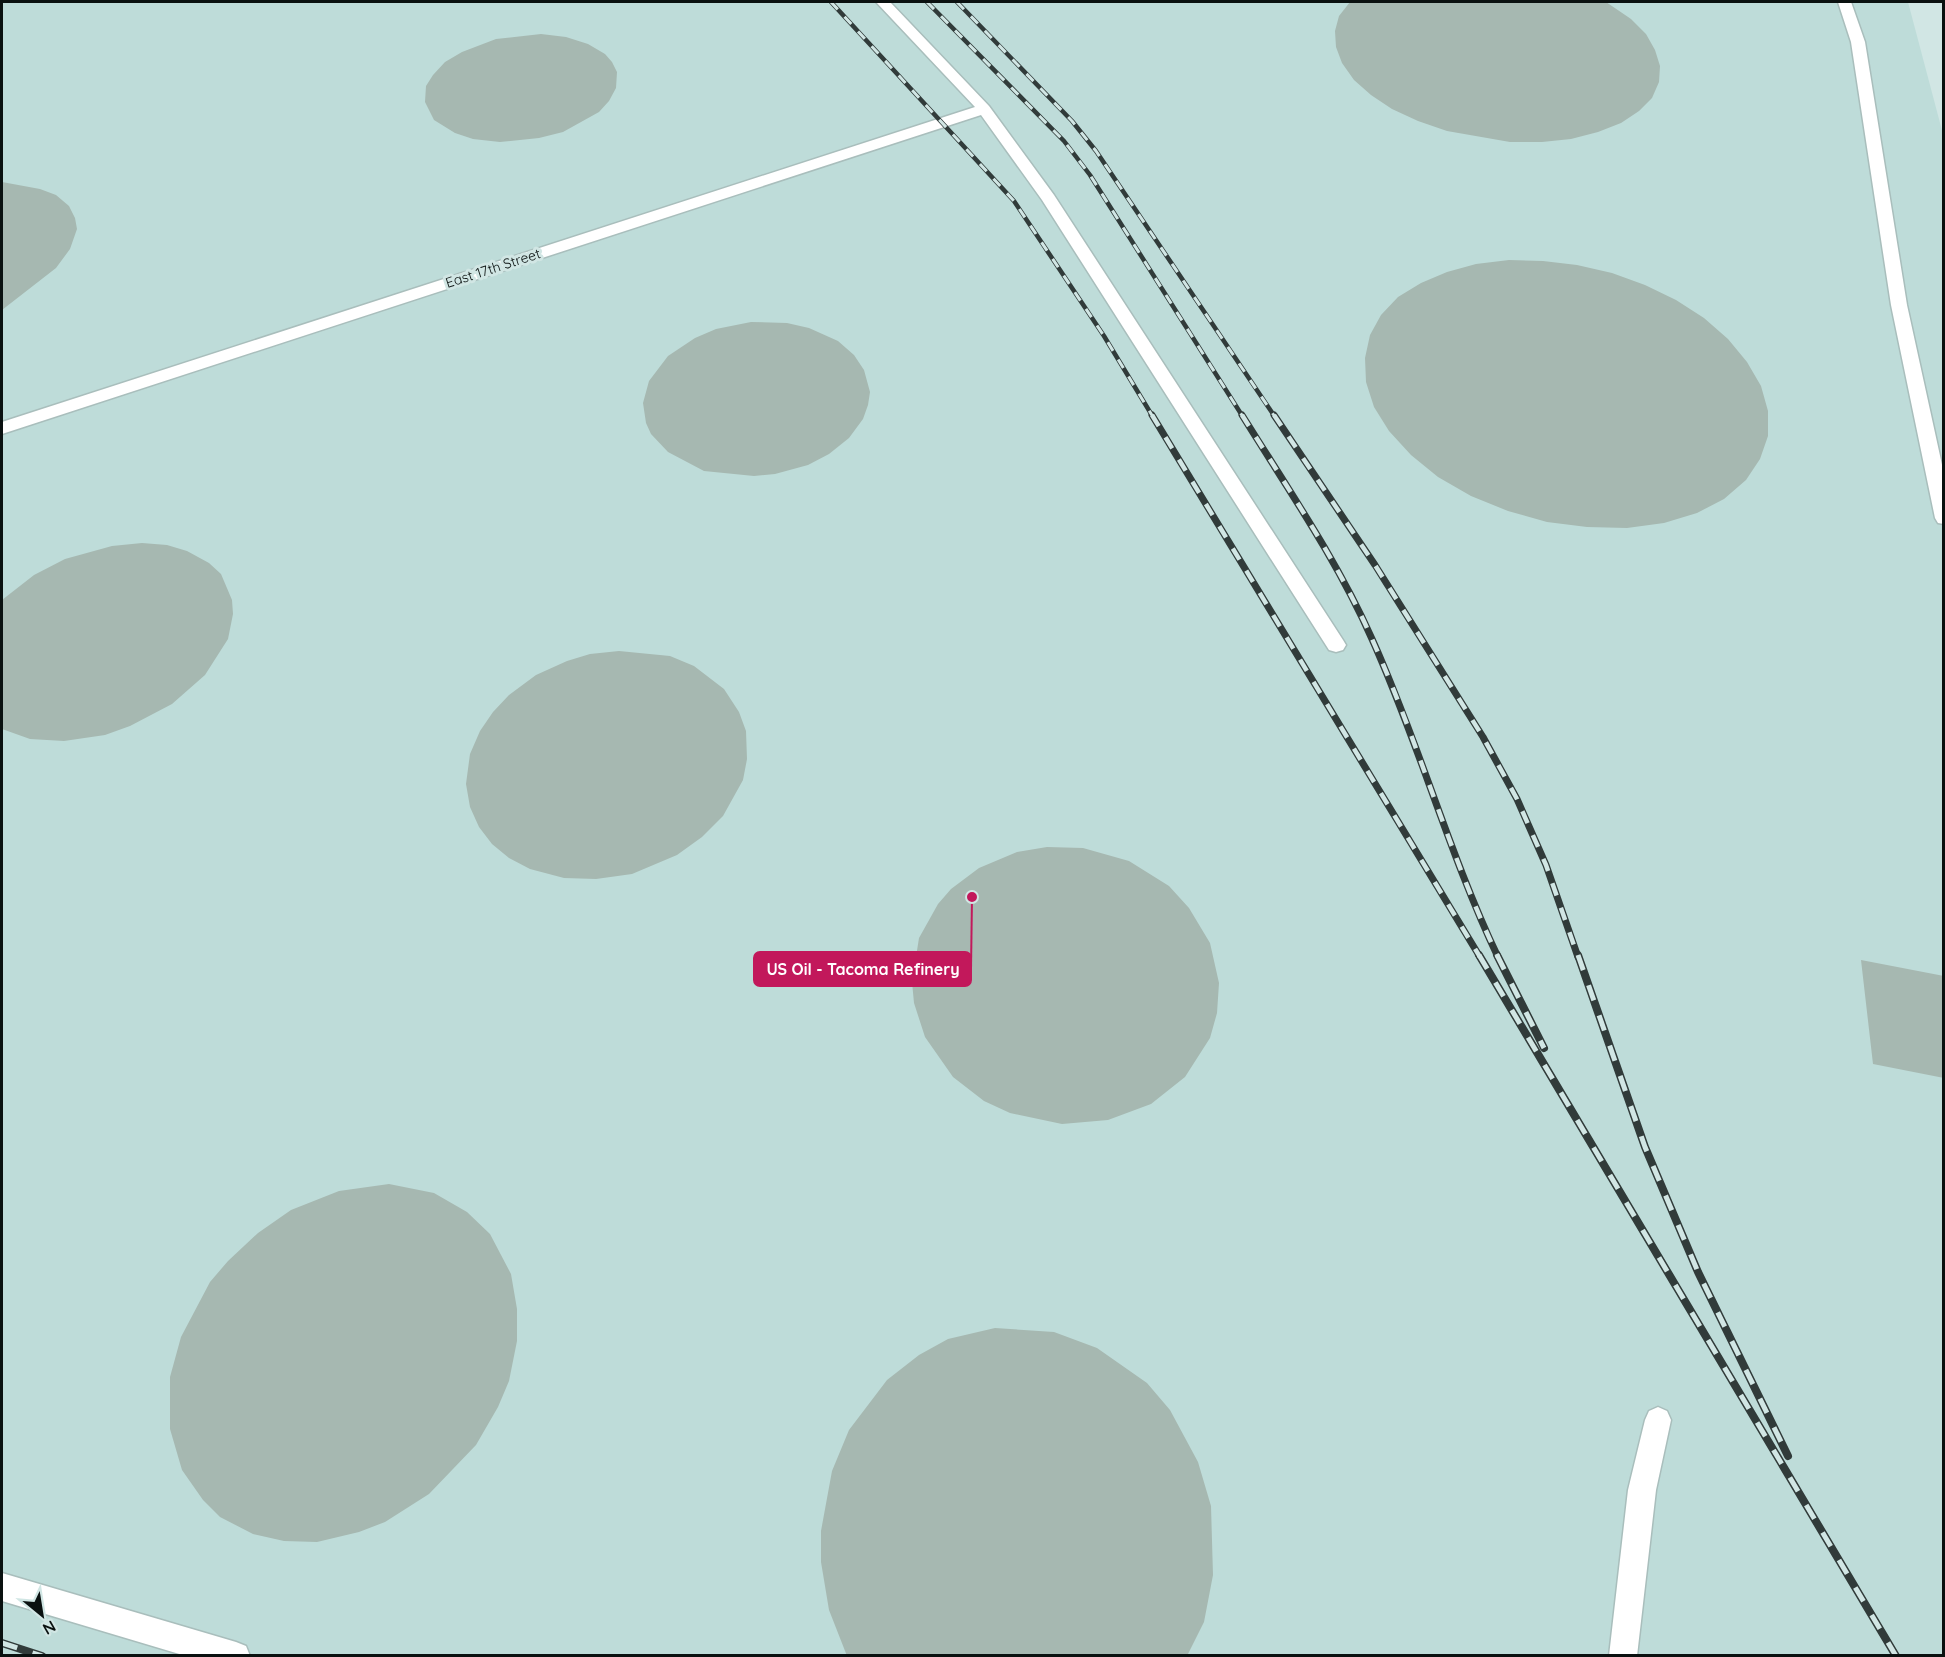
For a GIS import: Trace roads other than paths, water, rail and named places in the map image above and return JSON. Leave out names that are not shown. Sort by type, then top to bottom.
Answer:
[{"type":"lane","points":[[883,2],[984,108],[1049,198],[1336,645]]},
{"type":"lane","points":[[1844,2],[1858,42],[1899,305],[1944,518]]},
{"type":"lane","name":"East 17th Street","points":[[2,428],[984,108]]},
{"type":"lane","points":[[1623,1656],[1642,1490],[1658,1420]]},
{"type":"lane","points":[[2,1587],[236,1656]]},
{"type":"railway","points":[[831,2],[1014,201],[1104,336],[1153,417]]},
{"type":"railway","points":[[927,2],[1064,141],[1090,175],[1243,417]]},
{"type":"railway","points":[[957,2],[1072,121],[1096,151],[1275,417]]},
{"type":"railway","points":[[1152,415],[1480,957]]},
{"type":"railway","points":[[1242,415],[1311,525],[1372,639],[1405,718],[1464,878],[1498,957]]},
{"type":"railway","points":[[1274,415],[1375,565],[1483,737],[1517,799],[1546,865],[1578,957]]},
{"type":"railway","points":[[1479,955],[1896,1656]]},
{"type":"railway","points":[[1578,955],[1645,1147],[1698,1272],[1788,1456]]},
{"type":"railway","points":[[1498,957],[1544,1048]]},
{"type":"railway","points":[[2,1643],[42,1656]]},
{"type":"place","name":"US Oil - Tacoma Refinery","points":[[972,897]]}]
